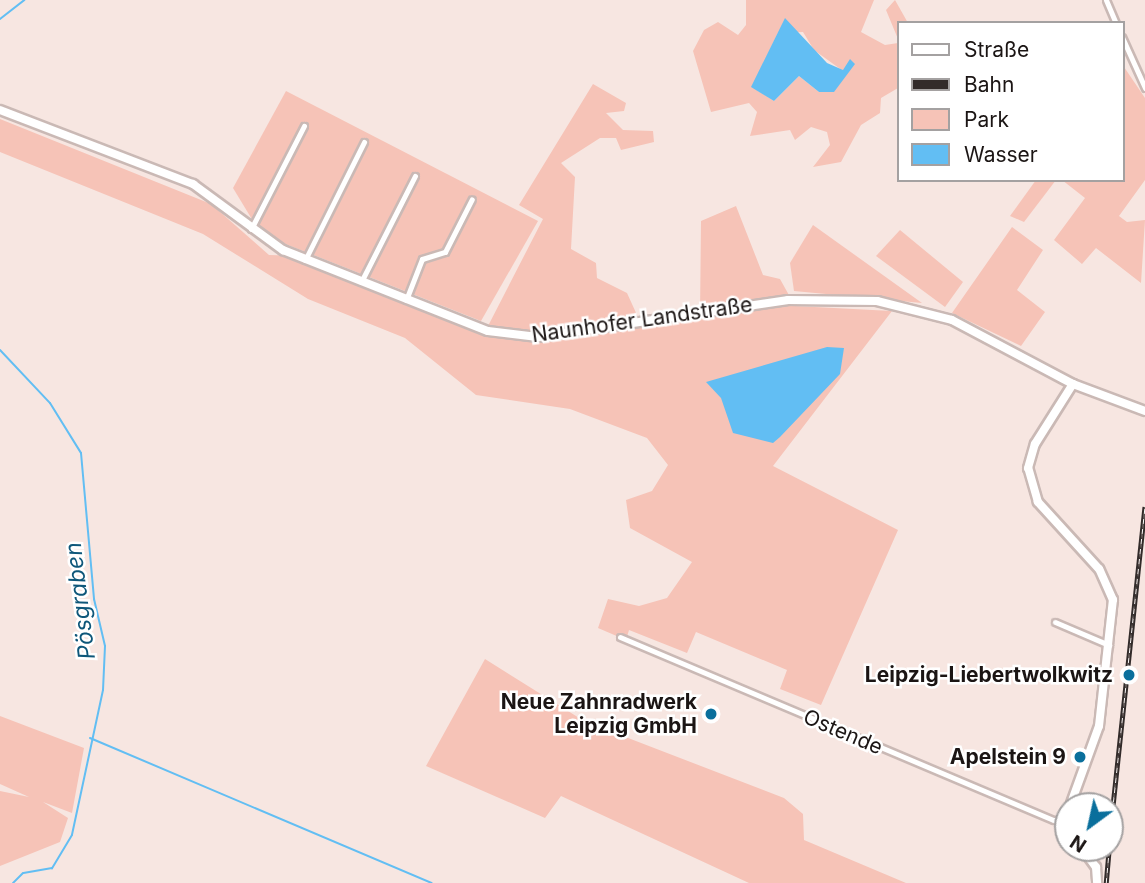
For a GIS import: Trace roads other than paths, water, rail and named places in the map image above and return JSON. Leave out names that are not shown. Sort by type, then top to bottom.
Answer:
[{"type":"street","points":[[1106,0],[1115,21]]},
{"type":"street","points":[[1124,41],[1145,88]]},
{"type":"street","name":"Naunhofer Landstraße","points":[[0,110],[193,184],[228,204],[251,229],[305,260],[488,331],[538,337],[788,300],[877,301],[953,320],[1073,384],[1145,411]]},
{"type":"street","points":[[251,229],[304,126]]},
{"type":"street","points":[[305,260],[364,142]]},
{"type":"street","points":[[361,282],[415,176]]},
{"type":"street","points":[[406,300],[422,259],[445,252],[472,199]]},
{"type":"street","points":[[1073,384],[1035,444],[1029,477],[1038,502],[1107,580],[1113,600],[1093,750],[1076,792]]},
{"type":"street","points":[[1055,622],[1109,645]]},
{"type":"street","name":"Ostende","points":[[620,637],[1054,821]]},
{"type":"street","points":[[1092,862],[1096,867],[1097,883]]},
{"type":"water","points":[[785,18],[827,63],[843,70],[850,59],[855,64],[834,92],[819,92],[799,76],[774,101],[751,87]]},
{"type":"water","points":[[827,347],[844,348],[840,374],[780,437],[773,443],[733,433],[721,398],[706,382]]},
{"type":"waterway","points":[[0,19],[24,0]]},
{"type":"waterway","name":"Pösgraben","points":[[0,350],[50,403],[81,453],[94,599],[105,646],[103,690],[72,835],[52,868],[23,873],[13,883]]},
{"type":"waterway","points":[[90,738],[431,883]]},
{"type":"railway","points":[[1114,792],[1145,507]]},
{"type":"railway","points":[[1106,883],[1108,862]]},
{"type":"place","name":"Leipzig-Liebertwolkwitz","points":[[1129,675]]},
{"type":"place","name":"Neue Zahnradwerk Leipzig GmbH","points":[[711,714]]},
{"type":"place","name":"Apelstein 9","points":[[1080,757]]}]
